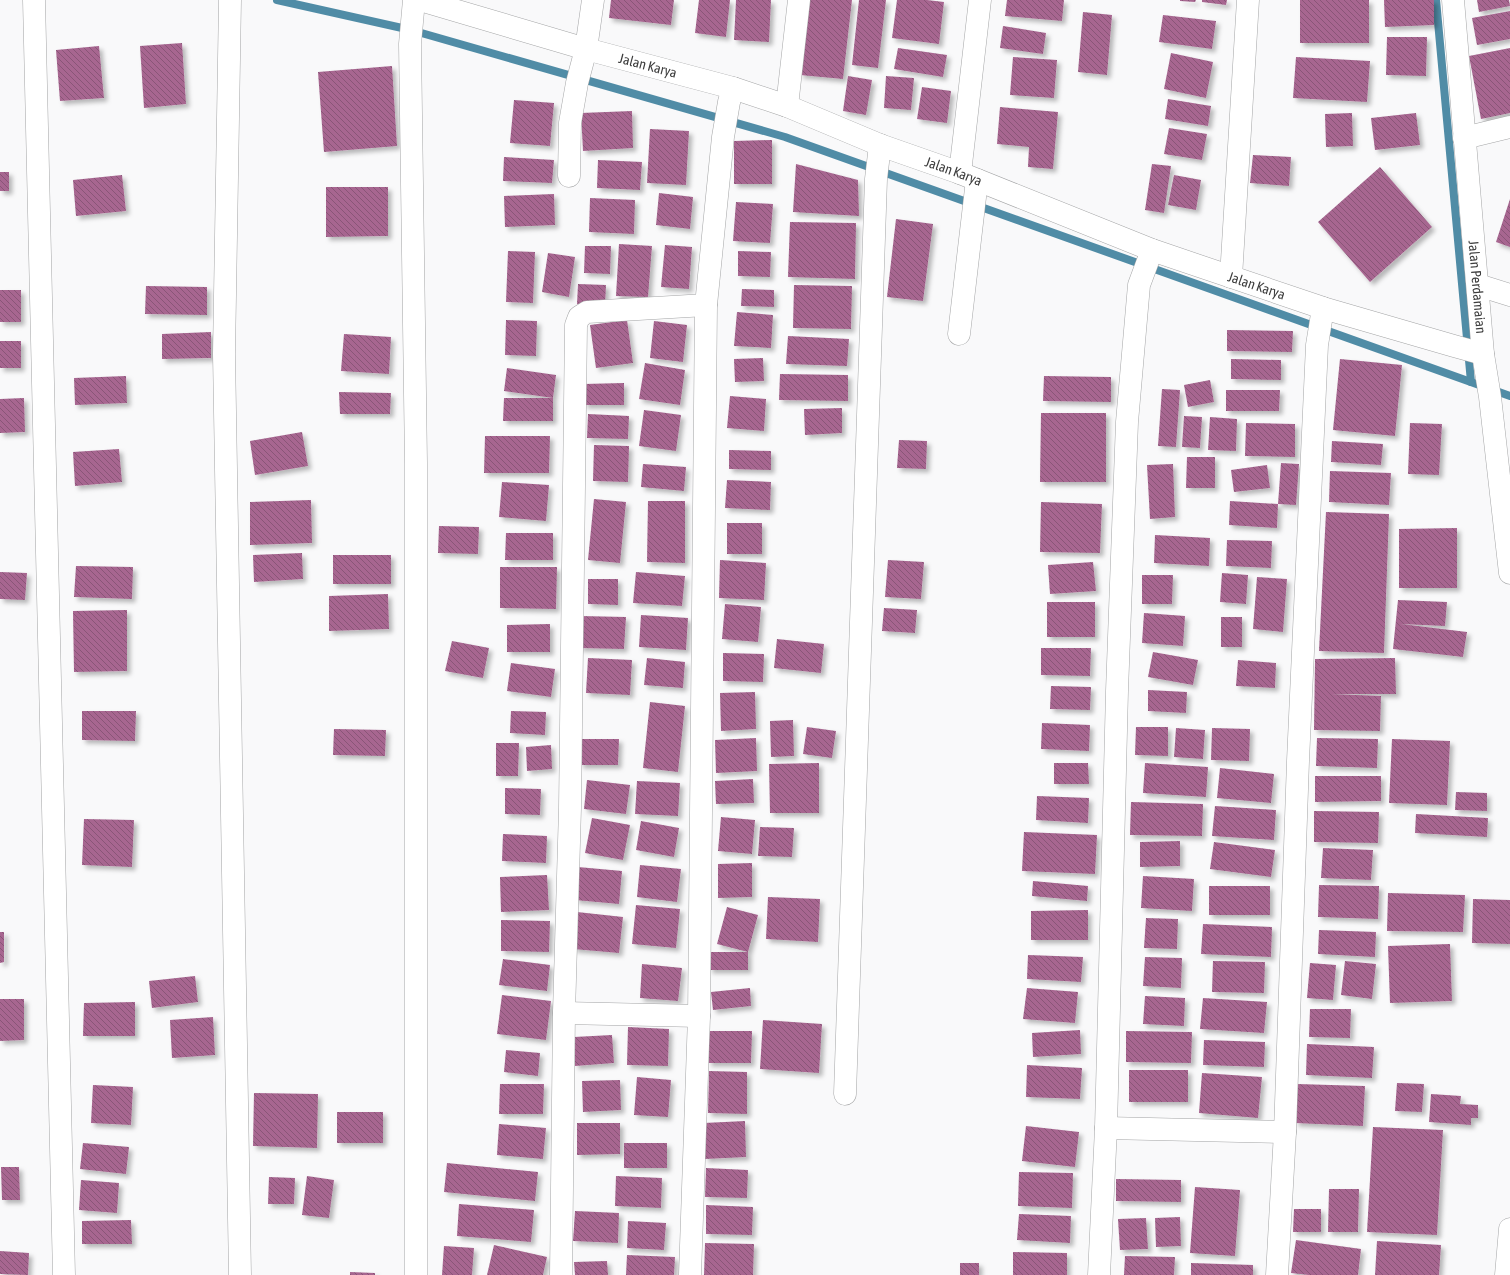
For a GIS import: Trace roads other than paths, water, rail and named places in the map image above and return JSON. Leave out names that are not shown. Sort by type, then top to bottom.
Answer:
[{"type":"street","points":[[34,0],[64,1275]]},
{"type":"street","points":[[569,176],[570,123],[586,49],[593,0]]},
{"type":"street","points":[[787,106],[799,0]]},
{"type":"street","points":[[958,334],[980,0]]},
{"type":"street","points":[[1231,276],[1248,0]]},
{"type":"street","name":"Jalan Perdamaian","points":[[1453,0],[1478,286],[1482,355],[1490,397],[1510,573]]},
{"type":"street","points":[[230,1],[224,354],[240,1275]]},
{"type":"street","points":[[416,5],[410,44],[416,463],[416,1275]]},
{"type":"street","name":"Jalan Karya","points":[[416,5],[586,49],[731,95],[787,106],[880,150],[968,176],[1150,255],[1231,276],[1321,315],[1454,346],[1482,355]]},
{"type":"street","points":[[690,1275],[699,1016],[706,305],[723,138],[731,95]]},
{"type":"street","points":[[1464,138],[1510,127]]},
{"type":"street","points":[[845,1094],[876,179],[880,150]]},
{"type":"street","points":[[1099,1275],[1106,1128],[1117,691],[1127,422],[1139,285],[1150,255]]},
{"type":"street","points":[[1478,286],[1510,295]]},
{"type":"street","points":[[561,1275],[564,1014],[570,808],[576,325],[579,317],[587,312],[706,305]]},
{"type":"street","points":[[1277,1275],[1285,1132],[1298,761],[1317,345],[1321,315]]},
{"type":"street","points":[[564,1014],[699,1016]]},
{"type":"street","points":[[1106,1128],[1285,1132]]},
{"type":"street","points":[[1506,1275],[1510,1229]]},
{"type":"waterway","points":[[277,0],[411,30],[785,137],[1510,396]]},
{"type":"waterway","points":[[1436,0],[1471,382]]}]
